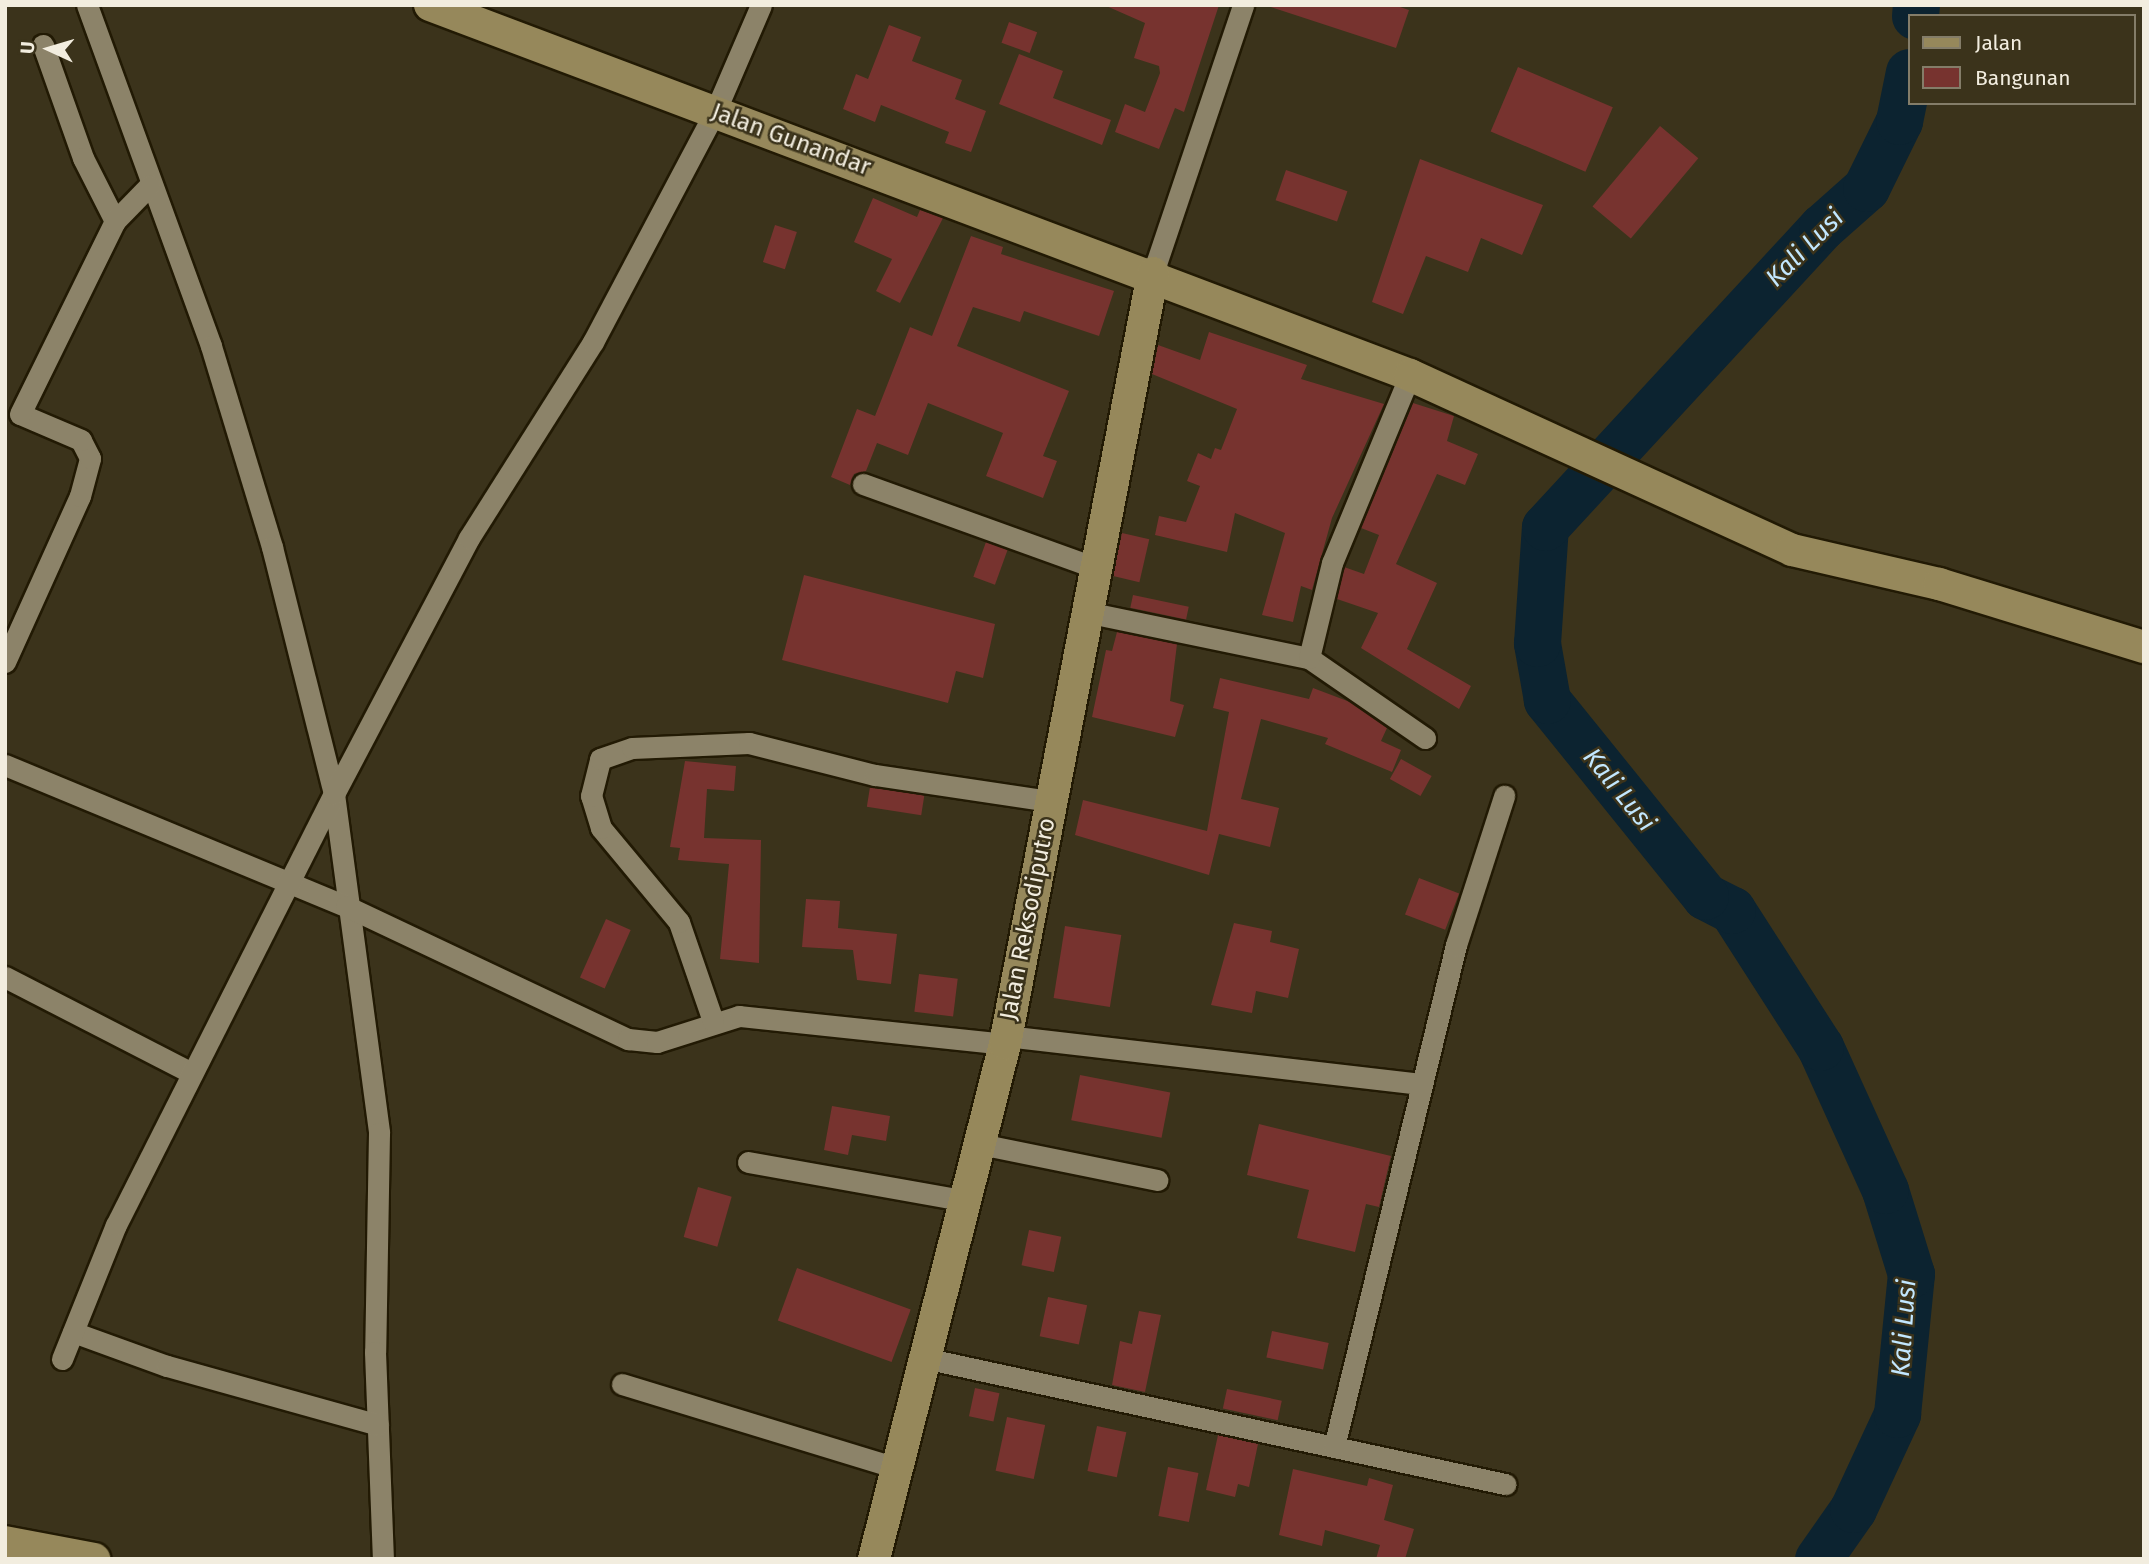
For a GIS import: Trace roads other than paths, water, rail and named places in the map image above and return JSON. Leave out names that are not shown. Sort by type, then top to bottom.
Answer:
[{"type":"main road","name":"Jalan Gunandar","points":[[430,5],[1153,273],[1410,375],[1792,550],[1939,584],[2144,647]]},
{"type":"main road","name":"Jalan Reksodiputro","points":[[878,1544],[924,1358],[967,1201],[1005,1040],[1093,567],[1153,273]]},
{"type":"main road","points":[[5,1542],[94,1559]]},
{"type":"street","points":[[87,5],[149,187],[211,346],[260,506],[334,794],[346,905],[379,1133],[378,1425],[383,1559]]},
{"type":"street","points":[[62,1359],[116,1225],[334,794],[469,538],[593,342],[715,112],[761,5]]},
{"type":"street","points":[[1153,273],[1243,5]]},
{"type":"street","points":[[43,45],[83,158],[115,221]]},
{"type":"street","points":[[6,660],[80,496],[90,458],[81,440],[13,411],[115,221],[149,187]]},
{"type":"street","points":[[1309,658],[1332,563],[1410,375]]},
{"type":"street","points":[[863,484],[1093,567]]},
{"type":"street","points":[[1086,612],[1309,658],[1425,738]]},
{"type":"street","points":[[713,1021],[679,922],[601,828],[590,796],[600,759],[632,748],[749,743],[875,775],[1050,802]]},
{"type":"street","points":[[5,765],[346,905],[628,1039],[657,1042],[713,1021],[766,1017],[1421,1084]]},
{"type":"street","points":[[1334,1447],[1421,1084],[1504,796]]},
{"type":"street","points":[[5,977],[192,1073]]},
{"type":"street","points":[[980,1144],[1157,1180]]},
{"type":"street","points":[[748,1163],[967,1201]]},
{"type":"street","points":[[73,1332],[167,1366],[378,1425]]},
{"type":"street","points":[[924,1358],[1505,1484]]},
{"type":"street","points":[[622,1384],[896,1468]]},
{"type":"waterway","name":"Kali Lusi","points":[[1915,14],[1916,5]]},
{"type":"waterway","name":"Kali Lusi","points":[[1818,1559],[1853,1509],[1897,1414],[1911,1274],[1885,1190],[1820,1047],[1732,910],[1705,896],[1547,700],[1537,643],[1545,527],[1822,227],[1866,188],[1899,121],[1908,77]]}]
